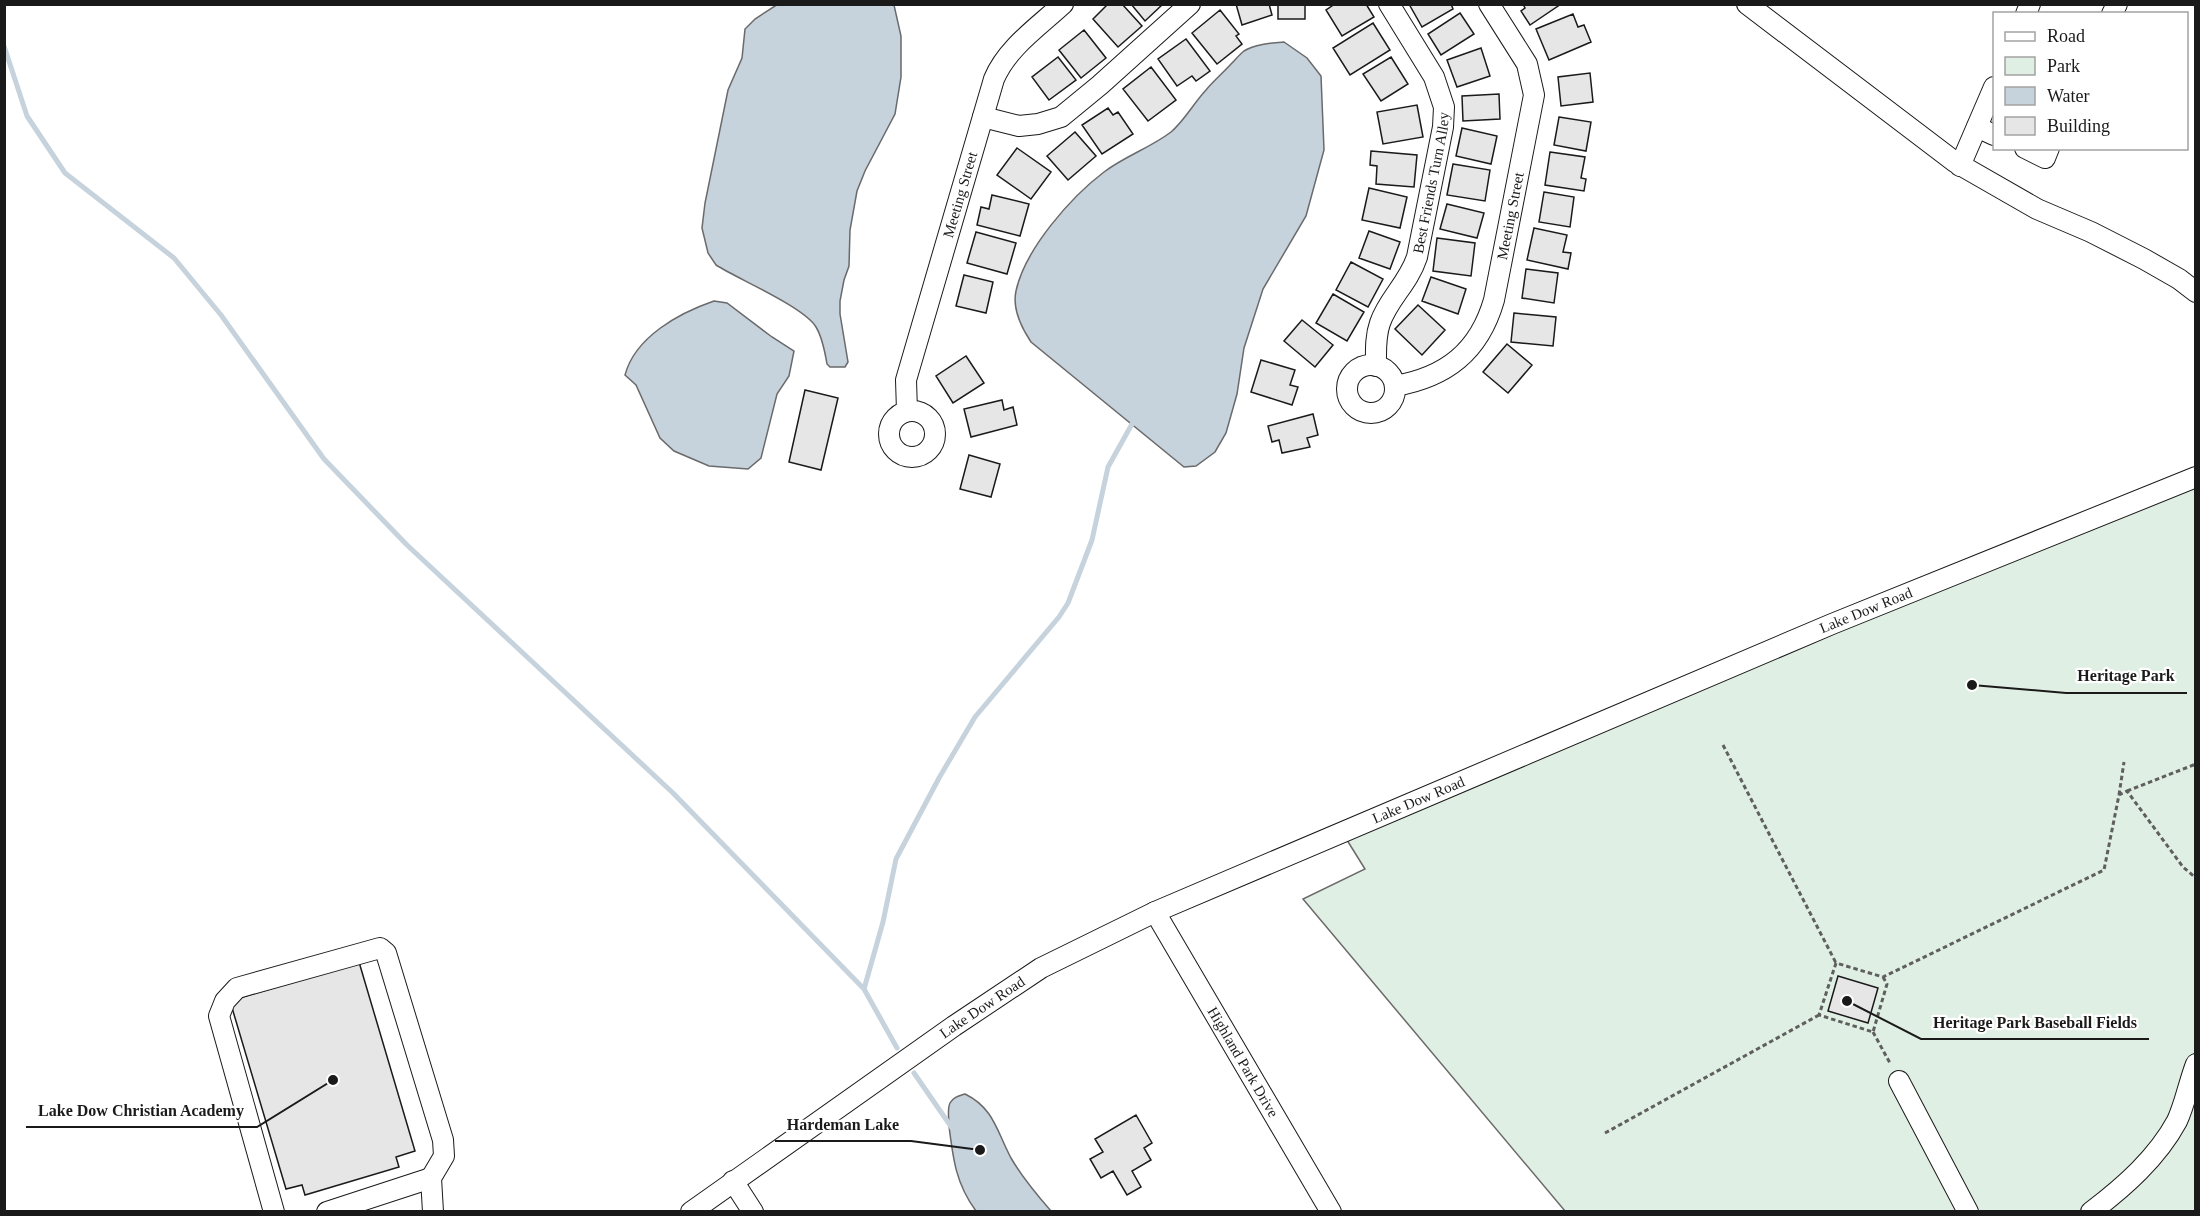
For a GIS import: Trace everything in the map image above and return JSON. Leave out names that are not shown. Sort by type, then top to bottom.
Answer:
[{"type":"street","name":"Meeting Street","points":[[907,411],[906,380],[994,79],[1012,51],[1063,4]]},
{"type":"street","points":[[983,117],[1020,126],[1038,124],[1061,117],[1190,4]]},
{"type":"street","name":"Best Friends Turn Alley","points":[[1376,366],[1379,324],[1387,307],[1408,279],[1417,257],[1444,112],[1442,96],[1434,77],[1389,4]]},
{"type":"street","name":"Meeting Street","points":[[1395,386],[1433,376],[1455,361],[1476,339],[1490,314],[1494,300],[1534,94],[1527,64],[1489,4]]},
{"type":"street","points":[[1747,4],[1960,165],[2037,209],[2091,232],[2144,259],[2196,292]]},
{"type":"street","points":[[1960,165],[1986,131],[1993,97]]},
{"type":"street","points":[[2029,150],[2045,158],[2048,150]]},
{"type":"street","points":[[1376,366],[1388,373],[1395,386],[1392,401],[1381,411],[1366,412],[1354,405],[1348,392],[1351,377],[1362,368],[1376,366]]},
{"type":"street","name":"Lake Dow Road","points":[[691,1212],[716,1204],[733,1181],[1041,968],[1155,912],[1832,624],[2196,477]]},
{"type":"street","name":"Highland Park Drive","points":[[1155,912],[1331,1212]]},
{"type":"street","points":[[274,1212],[219,1016],[225,1001],[237,988],[380,948],[386,953],[443,1140],[444,1155],[431,1178],[433,1212]]},
{"type":"street","points":[[2091,1212],[2120,1190],[2152,1157],[2177,1120],[2196,1064]]},
{"type":"street","points":[[1899,1081],[1968,1212]]},
{"type":"street","points":[[327,1212],[431,1178]]},
{"type":"street","points":[[733,1181],[753,1212]]},
{"type":"path","points":[[1605,1133],[1819,1016],[1836,963],[1723,745]]},
{"type":"path","points":[[1836,963],[1883,977],[2104,870],[2124,762]]},
{"type":"path","points":[[2118,795],[2196,764]]},
{"type":"path","points":[[2127,791],[2183,867],[2196,878]]},
{"type":"path","points":[[1883,977],[1887,984],[1874,1032],[1899,1081]]},
{"type":"path","points":[[1819,1016],[1874,1032]]},
{"type":"green space","points":[[2195,471],[2195,1211],[1565,1211],[1303,899],[1365,869],[1337,824]]},
{"type":"water","points":[[778,4],[894,5],[901,36],[901,77],[895,114],[857,191],[850,230],[849,266],[840,301],[848,362],[845,367],[830,367],[827,364],[820,335],[809,319],[785,302],[716,265],[708,253],[702,228],[728,90],[742,58],[745,29],[755,19]]},
{"type":"water","points":[[1284,42],[1307,58],[1321,76],[1324,150],[1306,216],[1263,289],[1244,348],[1237,394],[1226,433],[1215,452],[1196,466],[1184,467],[1031,342],[1018,318],[1015,304],[1016,291],[1021,275],[1039,241],[1078,195],[1112,166],[1171,132],[1209,87],[1244,51],[1258,45]]},
{"type":"water","points":[[714,301],[727,303],[794,351],[789,376],[777,394],[761,458],[748,469],[709,466],[674,451],[660,438],[636,385],[625,375],[638,349],[660,328],[687,312]]},
{"type":"water","points":[[965,1094],[989,1114],[1015,1165],[1051,1211],[976,1211],[960,1181],[949,1126],[950,1103],[954,1098]]},
{"type":"building","points":[[1108,4],[1122,4],[1142,26],[1118,47],[1093,19]]},
{"type":"building","points":[[1131,4],[1163,4],[1145,21]]},
{"type":"building","points":[[1236,4],[1269,4],[1272,15],[1242,25]]},
{"type":"building","points":[[1278,4],[1305,4],[1305,19],[1278,19]]},
{"type":"building","points":[[1335,4],[1366,4],[1374,17],[1342,36],[1326,10]]},
{"type":"building","points":[[1409,4],[1451,4],[1453,9],[1422,27]]},
{"type":"building","points":[[1523,4],[1561,4],[1530,25],[1521,11],[1525,8]]},
{"type":"building","points":[[1220,10],[1239,34],[1236,36],[1242,44],[1217,64],[1192,33]]},
{"type":"building","points":[[1460,13],[1474,34],[1441,55],[1428,34]]},
{"type":"building","points":[[1573,14],[1578,27],[1584,25],[1591,42],[1549,60],[1536,29]]},
{"type":"building","points":[[1373,23],[1390,50],[1350,75],[1333,48]]},
{"type":"building","points":[[1084,30],[1106,58],[1081,78],[1059,50]]},
{"type":"building","points":[[1186,39],[1210,71],[1196,81],[1192,76],[1177,86],[1158,59]]},
{"type":"building","points":[[1481,48],[1490,76],[1457,87],[1447,60]]},
{"type":"building","points":[[1058,57],[1076,80],[1049,100],[1032,77]]},
{"type":"building","points":[[1391,57],[1408,84],[1381,101],[1363,74]]},
{"type":"building","points":[[1151,67],[1176,100],[1148,121],[1123,89]]},
{"type":"building","points":[[1590,73],[1593,102],[1561,106],[1558,77]]},
{"type":"building","points":[[1499,94],[1500,119],[1463,121],[1462,96]]},
{"type":"building","points":[[1417,105],[1423,137],[1383,144],[1377,112]]},
{"type":"building","points":[[1108,108],[1113,115],[1118,112],[1133,134],[1102,154],[1082,125]]},
{"type":"building","points":[[1559,117],[1591,122],[1586,151],[1554,145]]},
{"type":"building","points":[[1462,128],[1497,136],[1491,164],[1456,156]]},
{"type":"building","points":[[1075,132],[1096,156],[1068,180],[1047,156]]},
{"type":"building","points":[[1017,148],[1051,172],[1031,199],[997,175]]},
{"type":"building","points":[[1371,151],[1417,155],[1414,187],[1376,184],[1377,166],[1370,165]]},
{"type":"building","points":[[1550,152],[1585,157],[1581,178],[1586,179],[1584,191],[1545,185]]},
{"type":"building","points":[[1453,164],[1490,170],[1485,201],[1447,195]]},
{"type":"building","points":[[1369,188],[1407,197],[1400,228],[1362,220]]},
{"type":"building","points":[[1544,192],[1574,197],[1570,227],[1539,222]]},
{"type":"building","points":[[992,195],[1029,204],[1020,236],[977,225],[981,207],[989,209]]},
{"type":"building","points":[[1447,204],[1484,213],[1477,238],[1440,229]]},
{"type":"building","points":[[1534,228],[1567,235],[1563,252],[1571,253],[1568,269],[1527,260]]},
{"type":"building","points":[[1369,231],[1400,242],[1390,269],[1359,258]]},
{"type":"building","points":[[976,232],[1016,243],[1007,274],[967,263]]},
{"type":"building","points":[[1437,238],[1475,243],[1471,276],[1433,271]]},
{"type":"building","points":[[1351,262],[1383,279],[1368,307],[1336,290]]},
{"type":"building","points":[[1526,269],[1558,273],[1554,303],[1522,298]]},
{"type":"building","points":[[964,275],[993,282],[986,313],[956,306]]},
{"type":"building","points":[[1431,277],[1466,289],[1458,314],[1422,301]]},
{"type":"building","points":[[1333,294],[1364,312],[1347,341],[1316,323]]},
{"type":"building","points":[[1418,305],[1445,330],[1422,355],[1395,329]]},
{"type":"building","points":[[1514,313],[1556,317],[1553,346],[1511,342]]},
{"type":"building","points":[[1302,320],[1333,345],[1315,367],[1284,341]]},
{"type":"building","points":[[1507,344],[1532,365],[1508,393],[1483,372]]},
{"type":"building","points":[[966,356],[984,383],[953,403],[936,376]]},
{"type":"building","points":[[1261,360],[1295,370],[1290,385],[1298,387],[1292,405],[1251,392]]},
{"type":"building","points":[[805,390],[838,398],[821,470],[789,462]]},
{"type":"building","points":[[1002,400],[1004,410],[1013,407],[1017,425],[971,437],[964,409]]},
{"type":"building","points":[[1313,414],[1318,435],[1307,438],[1310,447],[1282,453],[1279,440],[1272,442],[1268,426]]},
{"type":"building","points":[[969,455],[1000,464],[991,497],[960,489]]},
{"type":"building","points":[[359,962],[415,1151],[396,1157],[399,1167],[305,1195],[302,1185],[286,1189],[230,1001]]},
{"type":"building","points":[[1838,976],[1878,988],[1868,1023],[1828,1011]]},
{"type":"building","points":[[1136,1115],[1152,1143],[1144,1148],[1151,1160],[1132,1171],[1141,1187],[1127,1195],[1113,1171],[1101,1178],[1090,1159],[1103,1152],[1095,1139]]},
{"type":"waterway","points":[[4,46],[27,116],[65,173],[174,258],[221,315],[324,459],[407,545],[673,793],[864,989],[897,1048]]},
{"type":"waterway","points":[[864,989],[883,922],[896,859],[939,778],[975,717],[1059,617],[1068,603],[1092,540],[1108,467],[1132,424]]},
{"type":"waterway","points":[[914,1073],[952,1128]]},
{"type":"place","name":"Heritage Park","points":[[1972,685]]},
{"type":"place","name":"Heritage Park Baseball Fields","points":[[1847,1001]]},
{"type":"place","name":"Lake Dow Christian Academy","points":[[333,1080]]},
{"type":"place","name":"Hardeman Lake","points":[[980,1150]]}]
